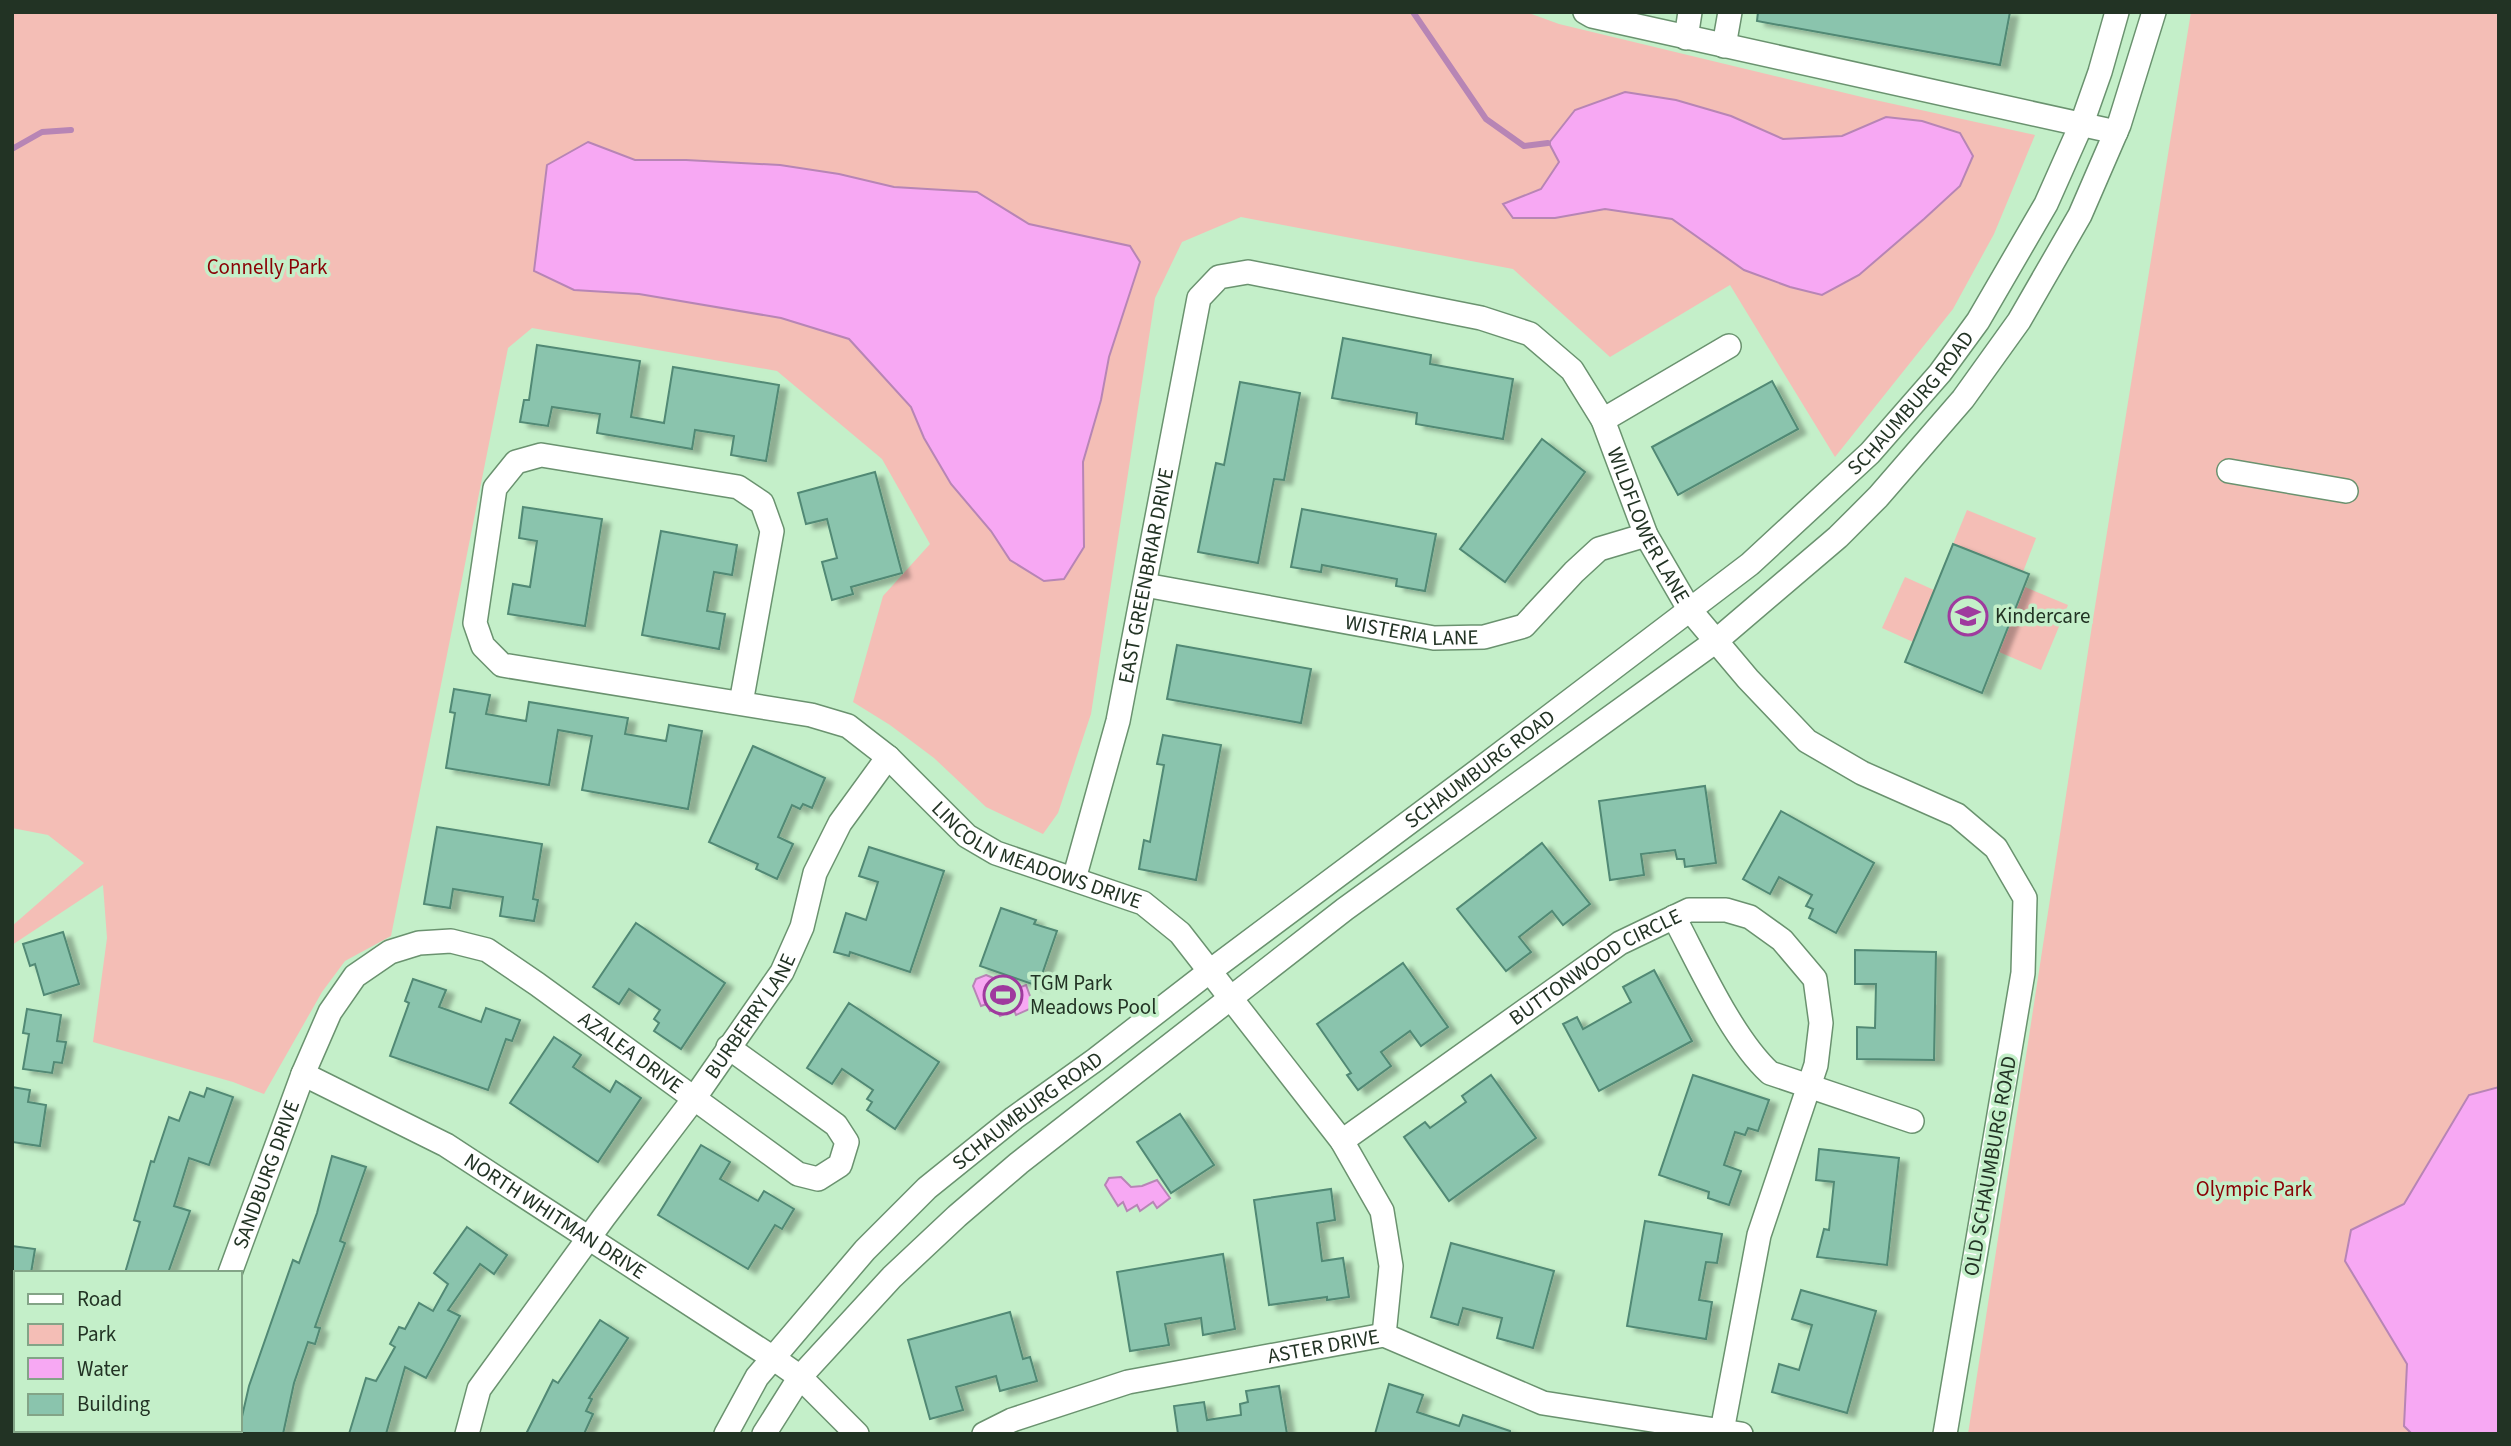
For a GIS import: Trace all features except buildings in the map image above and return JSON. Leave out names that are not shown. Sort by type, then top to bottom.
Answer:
[{"type":"street","points":[[1585,12],[1592,16],[1637,19],[1686,38],[2116,132]]},
{"type":"street","points":[[1686,38],[1690,12]]},
{"type":"street","points":[[1724,46],[1730,12]]},
{"type":"street","name":"SCHAUMBURG ROAD","points":[[726,1434],[757,1377],[772,1358],[865,1250],[927,1188],[1014,1118],[1095,1060],[1750,564],[1861,462],[1940,373],[1978,321],[2046,204],[2082,123],[2100,72],[2116,12]]},
{"type":"street","name":"SCHAUMBURG ROAD","points":[[764,1434],[800,1377],[892,1277],[957,1216],[1092,1105],[1345,909],[1716,641],[1838,537],[1878,497],[1964,399],[2019,321],[2080,215],[2116,132],[2154,12]]},
{"type":"street","name":"WILDFLOWER LANE","points":[[1219,277],[1248,272],[1481,318],[1530,334],[1572,370],[1603,420],[1646,535],[1689,609],[1748,679],[1807,741],[1862,773],[1957,815],[1996,848],[2025,898]]},
{"type":"street","name":"EAST GREENBRIAR DRIVE","points":[[1074,879],[1118,721],[1199,298],[1219,277]]},
{"type":"street","points":[[1603,420],[1729,346]]},
{"type":"street","name":"LINCOLN MEADOWS DRIVE","points":[[741,703],[772,531],[762,503],[738,487],[541,455],[516,462],[495,488],[475,623],[483,646],[502,665],[811,715],[848,726],[888,757],[967,836],[996,853],[1143,903],[1180,933],[1232,999],[1342,1141],[1382,1211],[1391,1266],[1384,1335]]},
{"type":"street","points":[[2229,471],[2346,491]]},
{"type":"street","name":"WISTERIA LANE","points":[[1145,585],[1434,638],[1484,637],[1524,626],[1599,549],[1646,535]]},
{"type":"street","name":"BURBERRY LANE","points":[[467,1434],[479,1389],[693,1100],[782,972],[802,927],[815,873],[840,823],[888,757]]},
{"type":"street","name":"OLD SCHAUMBURG ROAD","points":[[1945,1434],[2023,973],[2025,898]]},
{"type":"street","name":"BUTTONWOOD CIRCLE","points":[[1342,1141],[1620,943],[1689,910],[1727,910],[1750,917],[1782,940],[1815,979],[1821,1023],[1816,1065],[1759,1235],[1731,1432]]},
{"type":"street","points":[[1674,917],[1712,989],[1755,1059],[1770,1073],[1912,1121]]},
{"type":"street","name":"AZALEA DRIVE","points":[[303,1074],[330,1012],[355,976],[390,952],[419,943],[452,941],[487,950],[798,1174],[818,1179],[840,1165],[847,1142],[836,1125],[728,1047]]},
{"type":"street","name":"NORTH WHITMAN DRIVE","points":[[303,1074],[446,1145],[800,1377],[857,1434]]},
{"type":"street","name":"SANDBURG DRIVE","points":[[231,1271],[303,1074]]},
{"type":"street","name":"ASTER DRIVE","points":[[984,1434],[1012,1420],[1128,1382],[1384,1335],[1543,1403],[1731,1432]]},
{"type":"green space","name":"Connelly Park","points":[[12,12],[1526,12],[1559,24],[1866,98],[2035,135],[1994,234],[1953,309],[1835,457],[1730,285],[1610,357],[1513,269],[1241,217],[1182,242],[1155,298],[1091,714],[1058,813],[1043,834],[986,807],[934,758],[890,725],[853,702],[883,596],[930,544],[882,459],[777,371],[532,328],[508,348],[391,936],[345,961],[322,992],[264,1094],[233,1082],[93,1042],[107,938],[103,885],[12,945],[12,926],[84,863],[48,835],[12,828]]},
{"type":"green space","name":"Olympic Park","points":[[2191,12],[2499,12],[2499,1434],[1968,1434],[2093,619]]},
{"type":"green space","points":[[1967,510],[2036,538],[2023,572],[1953,544]]},
{"type":"green space","points":[[1905,577],[1934,590],[1913,642],[1882,628]]},
{"type":"green space","points":[[2025,587],[2068,605],[2041,670],[1999,652]]},
{"type":"water","points":[[1625,92],[1676,100],[1731,116],[1783,139],[1842,136],[1886,117],[1922,121],[1960,133],[1973,156],[1960,186],[1859,275],[1822,295],[1790,287],[1744,270],[1672,219],[1605,209],[1555,218],[1513,218],[1503,204],[1541,189],[1559,162],[1549,143],[1575,110]]},
{"type":"water","points":[[588,142],[635,160],[780,165],[839,174],[894,187],[977,192],[1029,224],[1130,246],[1140,262],[1109,357],[1101,400],[1083,462],[1084,547],[1064,579],[1044,581],[1010,560],[991,531],[951,484],[924,438],[911,407],[849,339],[781,318],[639,294],[574,290],[534,271],[547,165]]},
{"type":"water","name":"TGM Park Meadows Pool","points":[[986,975],[996,979],[998,986],[1005,984],[1008,992],[1026,985],[1034,1007],[1016,1015],[1014,1010],[1000,1016],[996,1009],[990,1011],[987,1004],[981,1006],[973,986],[976,979]]},
{"type":"water","points":[[2499,1087],[2499,1434],[2412,1434],[2404,1426],[2407,1364],[2345,1261],[2351,1230],[2404,1204],[2469,1095]]},
{"type":"water","points":[[1121,1177],[1131,1187],[1157,1180],[1170,1198],[1157,1208],[1153,1202],[1140,1211],[1137,1205],[1127,1211],[1123,1202],[1118,1206],[1105,1185],[1109,1178]]},
{"type":"waterway","points":[[1413,12],[1486,119],[1524,146],[1548,143]]},
{"type":"waterway","points":[[12,149],[42,132],[71,130]]},
{"type":"place","name":"Kindercare","points":[[1968,616]]},
{"type":"place","name":"TGM Park Meadows Pool","points":[[1003,995]]}]
